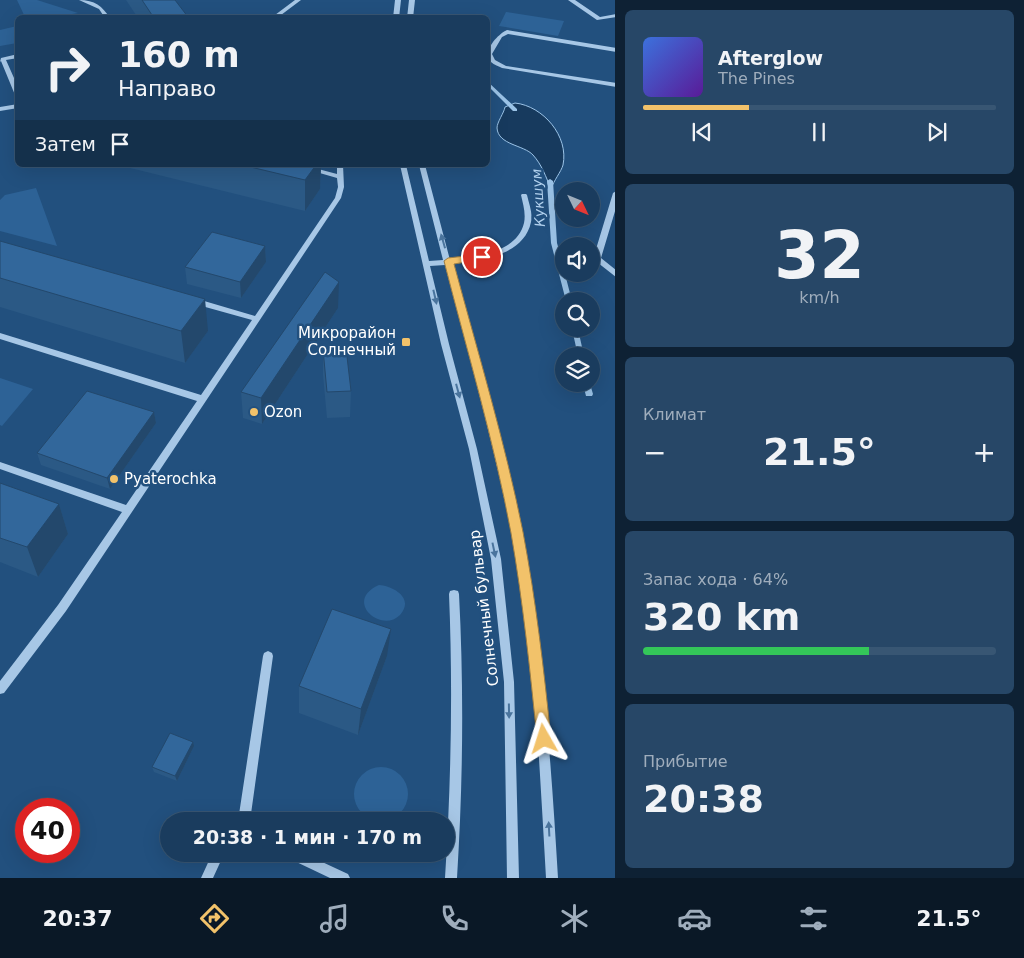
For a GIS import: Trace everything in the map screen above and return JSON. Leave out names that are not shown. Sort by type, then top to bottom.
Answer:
[{"type":"street","points":[[82,0],[101,8],[106,15]]},
{"type":"street","points":[[277,15],[298,0]]},
{"type":"street","points":[[396,15],[398,0]]},
{"type":"street","points":[[410,15],[412,0]]},
{"type":"street","points":[[571,0],[599,19],[615,15]]},
{"type":"street","points":[[490,52],[500,36],[507,32],[615,50]]},
{"type":"street","points":[[490,56],[493,61],[504,67],[615,85]]},
{"type":"street","points":[[15,57],[1,59],[15,89]]},
{"type":"street","points":[[0,109],[15,106]]},
{"type":"street","points":[[302,167],[340,177]]},
{"type":"street","name":"Солнечный бульвар","points":[[403,167],[473,448],[496,559],[509,682],[513,878]]},
{"type":"street","points":[[423,167],[498,447],[516,532],[533,626],[544,739],[552,878]]},
{"type":"street","points":[[615,193],[597,259],[615,276]]},
{"type":"street","points":[[427,264],[448,261]]},
{"type":"street","points":[[185,299],[256,319]]},
{"type":"street","points":[[0,336],[202,399]]},
{"type":"street","points":[[0,466],[128,510]]},
{"type":"street","points":[[451,878],[458,741],[454,594]]},
{"type":"street","points":[[245,812],[268,656]]},
{"type":"street","points":[[207,878],[214,862]]},
{"type":"lane","points":[[0,689],[62,608],[338,198],[341,188],[340,167]]},
{"type":"lane","points":[[448,261],[492,255],[507,248],[519,238],[526,226],[528,214],[524,195]]},
{"type":"lane","points":[[309,862],[344,878]]},
{"type":"shaded area","points":[[17,0],[37,0],[78,13],[66,15],[24,15]]},
{"type":"shaded area","points":[[506,12],[564,21],[558,36],[499,26]]},
{"type":"shaded area","points":[[15,26],[15,43],[0,46],[0,30]]},
{"type":"shaded area","points":[[515,103],[525,105],[544,116],[558,133],[564,154],[563,165],[551,189],[533,155],[506,141],[498,134],[497,126],[505,107]]},
{"type":"shaded area","points":[[36,188],[57,246],[0,231],[0,200],[5,195]]},
{"type":"shaded area","points":[[0,378],[33,389],[2,426],[0,425]]},
{"type":"shaded area","points":[[379,585],[396,590],[404,598],[404,609],[400,615],[392,620],[384,621],[376,618],[365,607],[364,599],[369,592]]},
{"type":"shaded area","points":[[381,767],[391,769],[400,775],[407,789],[406,804],[401,812],[361,812],[356,804],[354,794],[356,784],[362,775],[371,769]]},
{"type":"building","points":[[142,0],[175,0],[186,15],[152,15]]},
{"type":"building","points":[[250,167],[315,167],[305,180]]},
{"type":"building","points":[[212,232],[265,246],[240,282],[185,267]]},
{"type":"building","points":[[0,241],[205,299],[181,331],[0,278]]},
{"type":"building","points":[[325,272],[339,282],[261,398],[241,392]]},
{"type":"building","points":[[346,348],[351,391],[327,392],[323,349]]},
{"type":"building","points":[[87,391],[154,412],[107,478],[37,453]]},
{"type":"building","points":[[0,483],[59,504],[27,547],[0,538]]},
{"type":"building","points":[[332,609],[391,629],[361,709],[299,686]]},
{"type":"building","points":[[170,733],[193,742],[175,776],[152,767]]},
{"type":"waterway","name":"Кукшум","points":[[490,86],[515,110]]},
{"type":"waterway","name":"Кукшум","points":[[550,181],[554,243],[567,292]]},
{"type":"waterway","name":"Кукшум","points":[[577,337],[579,347]]},
{"type":"place","name":"Микрорайон Солнечный","points":[[406,342]]},
{"type":"place","name":"Ozon","points":[[254,412]]},
{"type":"place","name":"Pyaterochka","points":[[114,479]]},
{"type":"route","points":[[482,257],[448,261],[498,447],[516,532],[533,626],[544,739]]}]
